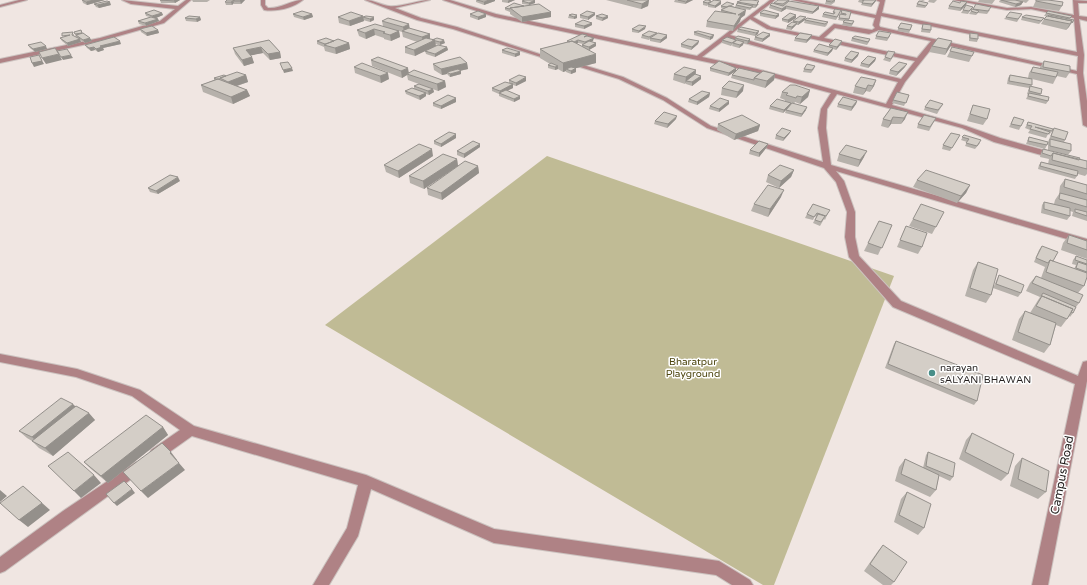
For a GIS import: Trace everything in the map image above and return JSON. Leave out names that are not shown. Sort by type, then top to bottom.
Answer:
[{"type":"street","points":[[0,6],[25,0]]},
{"type":"street","points":[[124,0],[131,3],[180,8]]},
{"type":"street","points":[[153,0],[180,8]]},
{"type":"street","points":[[0,62],[101,39],[157,24],[169,18],[189,0]]},
{"type":"street","points":[[263,0],[263,6],[266,10],[273,10],[284,8],[301,0]]},
{"type":"street","points":[[367,0],[419,19],[455,28],[560,61],[621,78],[665,99],[709,127],[827,166],[1087,242]]},
{"type":"street","points":[[390,8],[428,0]]},
{"type":"street","points":[[445,0],[495,16],[755,70],[964,127],[997,140],[1065,158]]},
{"type":"street","points":[[700,58],[773,0]]},
{"type":"street","points":[[794,0],[879,15],[1083,60]]},
{"type":"street","points":[[878,28],[876,25],[881,0]]},
{"type":"street","points":[[955,0],[971,1],[1007,9],[1031,8],[1087,19]]},
{"type":"street","points":[[1087,2],[1075,0],[1083,60],[1080,73],[1087,125]]},
{"type":"street","points":[[750,17],[769,28],[919,60]]},
{"type":"street","points":[[821,38],[834,26],[869,32],[878,28],[1080,73]]},
{"type":"street","points":[[727,36],[779,51],[902,82]]},
{"type":"street","points":[[888,106],[902,82],[934,41]]},
{"type":"street","points":[[835,92],[824,109],[822,128],[827,166],[840,181],[851,212],[850,237],[854,258],[897,304],[1081,382]]},
{"type":"street","points":[[0,358],[77,373],[136,393],[190,430],[366,481],[494,536],[719,568],[746,585]]},
{"type":"street","name":"Campus Road","points":[[1040,585],[1081,382],[1087,365]]},
{"type":"street","points":[[0,566],[190,430]]},
{"type":"street","points":[[321,585],[353,531],[366,481]]},
{"type":"green space","name":"Bharatpur Playground","points":[[547,156],[894,276],[774,585],[763,585],[325,325]]},
{"type":"building","points":[[82,0],[94,0],[86,2]]},
{"type":"building","points":[[227,0],[234,0],[231,2],[225,2]]},
{"type":"building","points":[[477,0],[489,0],[484,2]]},
{"type":"building","points":[[535,0],[529,3],[522,1]]},
{"type":"building","points":[[627,0],[649,0],[642,4]]},
{"type":"building","points":[[706,0],[711,1],[708,3],[703,2]]},
{"type":"building","points":[[714,0],[721,1],[715,6],[708,4]]},
{"type":"building","points":[[742,0],[759,1],[756,5],[737,2]]},
{"type":"building","points":[[778,0],[789,0],[783,4],[774,3]]},
{"type":"building","points":[[835,0],[832,2],[826,1]]},
{"type":"building","points":[[864,0],[876,0],[872,4],[862,3]]},
{"type":"building","points":[[1001,0],[1015,0],[1023,2],[1016,4]]},
{"type":"building","points":[[1036,0],[1048,0],[1063,2],[1062,6]]},
{"type":"building","points":[[107,1],[110,2],[97,5],[94,4]]},
{"type":"building","points":[[789,1],[819,6],[813,12],[786,6],[782,9],[770,5],[772,3],[783,6]]},
{"type":"building","points":[[919,1],[928,3],[926,6],[917,4]]},
{"type":"building","points":[[953,1],[960,3],[961,1],[967,2],[961,8],[949,6]]},
{"type":"building","points":[[727,2],[734,4],[727,7],[721,6]]},
{"type":"building","points":[[514,3],[524,6],[510,9],[505,8]]},
{"type":"building","points":[[738,3],[753,6],[750,8],[736,5]]},
{"type":"building","points":[[539,4],[551,12],[522,17],[510,8]]},
{"type":"building","points":[[976,4],[991,7],[988,11],[973,9]]},
{"type":"building","points":[[966,5],[973,7],[969,11],[963,10]]},
{"type":"building","points":[[729,6],[746,10],[738,15],[741,15],[734,26],[707,21],[715,11],[736,14],[721,10]]},
{"type":"building","points":[[835,9],[841,10],[837,17],[823,14],[825,12],[834,14],[835,12],[833,12]]},
{"type":"building","points":[[972,9],[979,11],[977,13],[971,11]]},
{"type":"building","points":[[154,10],[162,13],[152,16],[145,13]]},
{"type":"building","points":[[764,10],[779,14],[776,16],[760,13]]},
{"type":"building","points":[[842,10],[851,12],[849,19],[839,18],[840,14],[846,15],[841,13]]},
{"type":"building","points":[[302,11],[312,14],[303,17],[293,14]]},
{"type":"building","points":[[478,11],[486,14],[478,17],[470,14]]},
{"type":"building","points":[[587,11],[595,13],[588,17],[580,15]]},
{"type":"building","points":[[1048,11],[1072,16],[1070,18],[1046,13]]},
{"type":"building","points":[[351,12],[363,16],[349,21],[338,17]]},
{"type":"building","points":[[1010,12],[1022,14],[1018,19],[1006,17]]},
{"type":"building","points":[[790,13],[796,15],[788,20],[782,19]]},
{"type":"building","points":[[602,14],[608,16],[603,18],[596,16]]},
{"type":"building","points":[[569,15],[577,15],[574,17]]},
{"type":"building","points":[[1026,15],[1044,18],[1041,21],[1022,17]]},
{"type":"building","points":[[189,16],[200,17],[196,19],[185,18]]},
{"type":"building","points":[[800,16],[806,17],[799,22],[793,21]]},
{"type":"building","points":[[1047,16],[1072,21],[1070,24],[1044,19]]},
{"type":"building","points":[[1048,16],[1074,20],[1072,23],[1072,21]]},
{"type":"building","points":[[151,17],[158,19],[145,23],[138,21]]},
{"type":"building","points":[[363,17],[374,17],[370,19]]},
{"type":"building","points":[[388,18],[409,24],[403,27],[382,21]]},
{"type":"building","points":[[807,18],[828,22],[825,24],[805,20]]},
{"type":"building","points":[[583,20],[592,23],[584,26],[575,24]]},
{"type":"building","points":[[845,20],[854,21],[852,24],[843,22]]},
{"type":"building","points":[[792,22],[797,23],[792,27],[787,26]]},
{"type":"building","points":[[901,23],[912,25],[910,30],[898,28]]},
{"type":"building","points":[[375,24],[399,31],[390,35],[374,29],[365,33],[357,30]]},
{"type":"building","points":[[923,24],[931,25],[931,30],[922,29]]},
{"type":"building","points":[[639,25],[646,26],[639,31],[632,29]]},
{"type":"building","points":[[152,26],[158,30],[146,33],[140,29]]},
{"type":"building","points":[[741,27],[759,31],[756,33],[738,29]]},
{"type":"building","points":[[409,28],[430,34],[422,37],[402,31]]},
{"type":"building","points":[[81,30],[82,33],[75,34],[74,32]]},
{"type":"building","points":[[649,31],[657,33],[649,37],[642,35]]},
{"type":"building","points":[[698,31],[714,35],[710,37],[694,32]]},
{"type":"building","points":[[879,31],[891,33],[888,38],[876,36]]},
{"type":"building","points":[[73,32],[72,35],[80,39],[67,43],[60,38],[70,35],[62,36],[62,33]]},
{"type":"building","points":[[763,32],[770,34],[763,39],[755,37]]},
{"type":"building","points":[[83,33],[90,38],[83,40],[76,35]]},
{"type":"building","points":[[658,33],[667,35],[661,40],[650,38]]},
{"type":"building","points":[[800,33],[812,35],[807,40],[795,38]]},
{"type":"building","points":[[970,33],[978,34],[978,39],[970,38]]},
{"type":"building","points":[[582,34],[587,35],[584,37],[587,36],[594,38],[585,42],[578,40],[574,42],[567,41]]},
{"type":"building","points":[[738,36],[750,39],[748,41],[735,38]]},
{"type":"building","points":[[855,36],[870,39],[868,42],[852,38]]},
{"type":"building","points":[[114,37],[120,41],[100,46],[102,47],[96,49],[94,47],[89,48],[85,45]]},
{"type":"building","points":[[727,37],[736,40],[732,43],[722,40]]},
{"type":"building","points":[[326,38],[334,41],[325,44],[317,41]]},
{"type":"building","points":[[426,38],[435,40],[414,50],[405,47]]},
{"type":"building","points":[[437,38],[444,40],[440,42],[432,40]]},
{"type":"building","points":[[938,38],[952,41],[947,49],[932,46]]},
{"type":"building","points":[[338,39],[349,43],[335,48],[324,45]]},
{"type":"building","points":[[688,39],[699,41],[692,47],[681,44]]},
{"type":"building","points":[[835,39],[842,41],[837,47],[829,45]]},
{"type":"building","points":[[269,40],[280,52],[268,54],[261,47],[246,50],[252,57],[242,60],[233,48]]},
{"type":"building","points":[[737,40],[744,42],[740,45],[733,43]]},
{"type":"building","points":[[572,41],[596,54],[563,63],[540,49]]},
{"type":"building","points":[[589,41],[596,43],[589,47],[582,45]]},
{"type":"building","points":[[41,42],[46,46],[33,49],[28,45]]},
{"type":"building","points":[[819,44],[833,48],[828,53],[814,50]]},
{"type":"building","points":[[438,45],[447,47],[435,54],[425,51]]},
{"type":"building","points":[[952,47],[974,52],[972,56],[950,51]]},
{"type":"building","points":[[55,48],[59,54],[42,58],[39,52]]},
{"type":"building","points":[[507,48],[520,52],[515,54],[502,50]]},
{"type":"building","points":[[67,49],[71,55],[61,57],[57,51]]},
{"type":"building","points":[[851,51],[859,53],[852,60],[845,58]]},
{"type":"building","points":[[888,51],[895,52],[891,59],[885,57]]},
{"type":"building","points":[[39,55],[42,61],[32,63],[30,57]]},
{"type":"building","points":[[868,56],[876,58],[869,65],[861,63]]},
{"type":"building","points":[[378,57],[408,68],[401,71],[371,60]]},
{"type":"building","points":[[460,57],[467,63],[441,69],[433,64]]},
{"type":"building","points":[[719,61],[736,68],[729,73],[710,68]]},
{"type":"building","points":[[1044,61],[1070,66],[1070,72],[1043,67]]},
{"type":"building","points":[[288,62],[292,68],[283,70],[280,63]]},
{"type":"building","points":[[899,62],[907,64],[898,72],[890,70]]},
{"type":"building","points":[[362,63],[388,73],[380,76],[354,67]]},
{"type":"building","points":[[551,63],[558,66],[555,67],[548,65]]},
{"type":"building","points":[[807,64],[815,66],[812,70],[804,69]]},
{"type":"building","points":[[571,67],[576,68],[571,71],[566,69]]},
{"type":"building","points":[[684,67],[696,70],[686,77],[674,74]]},
{"type":"building","points":[[1033,67],[1058,72],[1056,77],[1031,72]]},
{"type":"building","points":[[739,68],[760,73],[754,78],[754,80],[732,75]]},
{"type":"building","points":[[458,69],[461,71],[450,74],[447,72]]},
{"type":"building","points":[[414,70],[445,81],[437,84],[407,74]]},
{"type":"building","points":[[763,71],[775,74],[767,81],[754,78]]},
{"type":"building","points":[[237,72],[246,75],[228,82],[220,78]]},
{"type":"building","points":[[695,74],[701,76],[692,82],[686,81]]},
{"type":"building","points":[[224,75],[226,76],[220,79],[214,78]]},
{"type":"building","points":[[519,75],[526,77],[516,83],[509,80]]},
{"type":"building","points":[[1010,75],[1032,79],[1032,85],[1009,81]]},
{"type":"building","points":[[861,77],[876,80],[873,86],[868,85],[866,89],[855,86]]},
{"type":"building","points":[[218,79],[247,90],[231,97],[201,85]]},
{"type":"building","points":[[729,81],[744,85],[738,92],[722,88]]},
{"type":"building","points":[[505,82],[513,84],[500,91],[492,88]]},
{"type":"building","points":[[419,84],[433,89],[428,91],[414,86]]},
{"type":"building","points":[[790,85],[795,85],[810,90],[802,97],[797,96],[796,98],[786,95],[788,93],[782,92]]},
{"type":"building","points":[[1030,86],[1042,89],[1041,94],[1029,91]]},
{"type":"building","points":[[412,88],[426,93],[419,96],[405,91]]},
{"type":"building","points":[[506,90],[520,96],[514,99],[499,93]]},
{"type":"building","points":[[702,91],[710,93],[697,102],[689,99]]},
{"type":"building","points":[[897,92],[909,95],[906,103],[893,100]]},
{"type":"building","points":[[1029,93],[1049,97],[1048,101],[1028,96]]},
{"type":"building","points":[[448,95],[456,98],[441,106],[433,103]]},
{"type":"building","points":[[843,97],[857,101],[852,107],[838,104]]},
{"type":"building","points":[[720,98],[729,101],[719,109],[710,106]]},
{"type":"building","points":[[777,99],[791,103],[784,110],[770,106]]},
{"type":"building","points":[[930,100],[943,104],[938,110],[925,107]]},
{"type":"building","points":[[792,103],[807,107],[802,114],[786,110]]},
{"type":"building","points":[[973,105],[990,109],[987,119],[970,114]]},
{"type":"building","points":[[891,108],[908,112],[904,118],[893,117],[891,121],[883,119]]},
{"type":"building","points":[[664,112],[677,116],[668,124],[655,121]]},
{"type":"building","points":[[742,115],[760,125],[736,134],[718,124]]},
{"type":"building","points":[[924,115],[936,118],[930,127],[918,124]]},
{"type":"building","points":[[1014,117],[1024,120],[1021,126],[1011,124]]},
{"type":"building","points":[[1028,122],[1053,129],[1052,131],[1035,127],[1050,132],[1048,134],[1030,129],[1032,126],[1027,125]]},
{"type":"building","points":[[782,128],[791,131],[784,138],[776,135]]},
{"type":"building","points":[[1054,128],[1068,132],[1065,140],[1051,136]]},
{"type":"building","points":[[449,132],[456,134],[441,144],[434,141]]},
{"type":"building","points":[[951,133],[960,135],[952,148],[943,145]]},
{"type":"building","points":[[964,135],[981,140],[977,146],[966,143],[969,139],[962,137]]},
{"type":"building","points":[[1029,137],[1048,142],[1047,145],[1028,141]]},
{"type":"building","points":[[1050,139],[1071,144],[1071,151],[1050,146]]},
{"type":"building","points":[[473,141],[480,144],[464,154],[457,151]]},
{"type":"building","points":[[759,141],[768,144],[759,153],[750,150]]},
{"type":"building","points":[[419,144],[432,149],[398,171],[384,165]]},
{"type":"building","points":[[846,145],[867,151],[860,160],[839,154]]},
{"type":"building","points":[[1043,149],[1080,158],[1079,160],[1053,153],[1051,156],[1042,153]]},
{"type":"building","points":[[1053,153],[1087,161],[1087,169],[1052,160]]},
{"type":"building","points":[[443,154],[457,159],[423,181],[409,176]]},
{"type":"building","points":[[465,161],[478,166],[441,193],[427,188]]},
{"type":"building","points":[[1041,162],[1078,171],[1077,176],[1040,166]]},
{"type":"building","points":[[780,165],[794,170],[781,181],[768,175]]},
{"type":"building","points":[[926,170],[970,185],[961,196],[917,180]]},
{"type":"building","points":[[170,175],[178,177],[156,191],[148,188]]},
{"type":"building","points":[[1065,179],[1087,185],[1087,194],[1064,187]]},
{"type":"building","points":[[768,185],[784,190],[770,209],[754,204]]},
{"type":"building","points":[[1060,193],[1087,200],[1087,207],[1059,199]]},
{"type":"building","points":[[1044,202],[1070,208],[1070,216],[1044,209]]},
{"type":"building","points":[[813,204],[830,210],[826,216],[817,213],[814,217],[807,214]]},
{"type":"building","points":[[921,204],[944,212],[936,227],[913,219]]},
{"type":"building","points":[[1075,209],[1087,212],[1087,216],[1075,212]]},
{"type":"building","points":[[818,214],[825,216],[821,222],[815,220]]},
{"type":"building","points":[[879,221],[892,225],[882,248],[868,243]]},
{"type":"building","points":[[906,226],[927,233],[922,247],[900,240]]},
{"type":"building","points":[[1069,235],[1087,241],[1087,250],[1067,243]]},
{"type":"building","points":[[1042,246],[1058,252],[1053,261],[1050,260],[1048,263],[1036,258]]},
{"type":"building","points":[[1076,256],[1087,260],[1087,264],[1075,260]]},
{"type":"building","points":[[1050,260],[1087,273],[1084,286],[1046,272]]},
{"type":"building","points":[[978,262],[998,269],[991,295],[970,288]]},
{"type":"building","points":[[1078,262],[1087,265],[1087,272],[1076,268]]},
{"type":"building","points":[[999,275],[1024,285],[1021,293],[996,284]]},
{"type":"building","points":[[1036,276],[1083,295],[1079,303],[1032,283]]},
{"type":"building","points":[[1043,293],[1076,307],[1073,313],[1071,312],[1073,309],[1041,296]]},
{"type":"building","points":[[1042,296],[1073,309],[1067,319],[1036,306]]},
{"type":"building","points":[[1025,311],[1056,323],[1050,345],[1018,332]]},
{"type":"building","name":"narayan sALYANI BHAWAN","points":[[896,341],[983,375],[977,401],[888,364]]},
{"type":"building","points":[[61,398],[73,404],[32,437],[19,431]]},
{"type":"building","points":[[76,406],[89,413],[45,448],[32,441]]},
{"type":"building","points":[[146,415],[163,427],[101,476],[84,462]]},
{"type":"building","points":[[972,433],[1014,454],[1008,474],[965,452]]},
{"type":"building","points":[[162,443],[179,463],[141,491],[123,472]]},
{"type":"building","points":[[68,452],[94,475],[74,491],[48,466]]},
{"type":"building","points":[[928,452],[955,463],[953,477],[926,466]]},
{"type":"building","points":[[1022,458],[1049,471],[1046,492],[1018,479]]},
{"type":"building","points":[[905,459],[939,475],[936,490],[901,474]]},
{"type":"building","points":[[124,481],[132,489],[114,503],[106,494]]},
{"type":"building","points":[[23,486],[42,503],[19,520],[0,503]]},
{"type":"building","points":[[907,492],[931,504],[924,528],[899,515]]},
{"type":"building","points":[[883,545],[907,562],[894,582],[870,564]]},
{"type":"place","name":"narayan sALYANI BHAWAN","points":[[932,373]]}]
